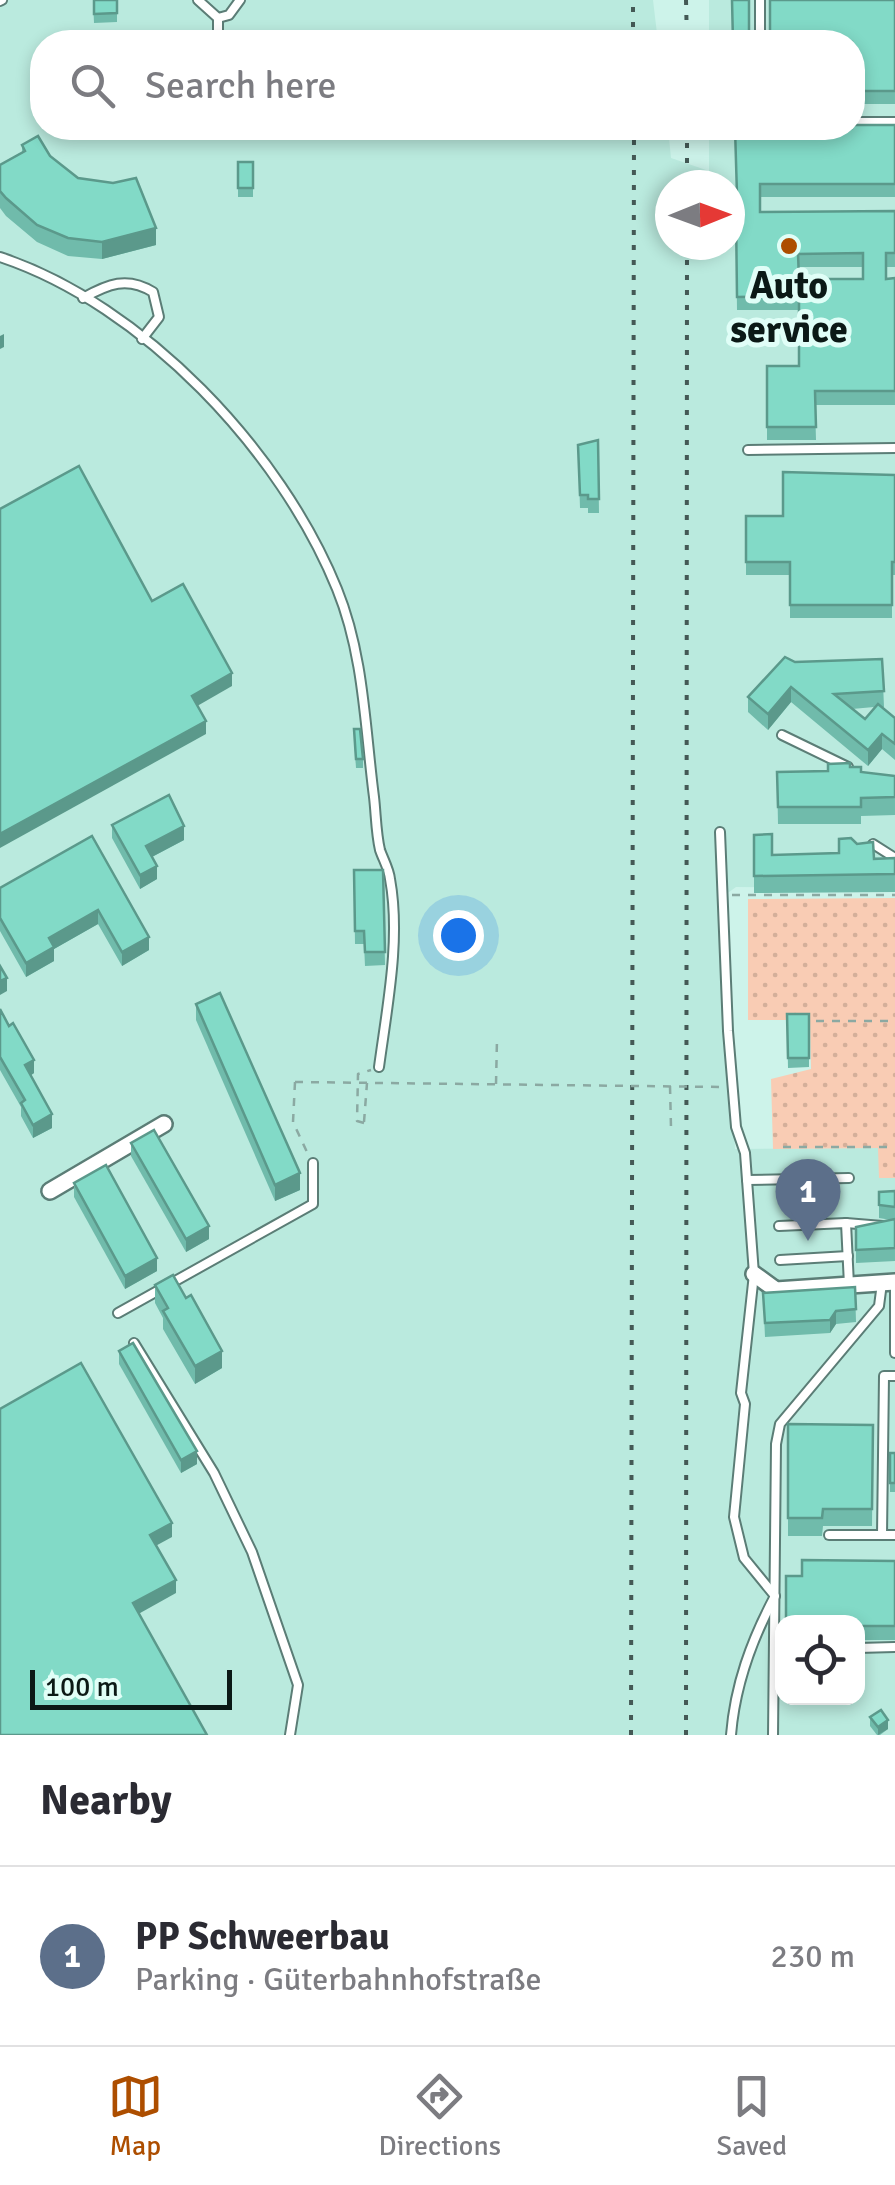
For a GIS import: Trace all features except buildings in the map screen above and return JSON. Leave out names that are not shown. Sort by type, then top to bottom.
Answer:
[{"type":"street","points":[[50,1191],[164,1124]]},
{"type":"street","points":[[754,1274],[776,1290],[891,1282]]},
{"type":"lane","points":[[198,0],[218,18],[218,30]]},
{"type":"lane","points":[[218,18],[229,15],[240,0]]},
{"type":"lane","points":[[760,0],[760,30]]},
{"type":"lane","points":[[865,122],[895,122]]},
{"type":"lane","points":[[0,257],[83,298],[142,339],[213,398],[261,454],[306,522],[338,592],[366,704],[380,848],[390,878],[392,980],[379,1068]]},
{"type":"lane","points":[[83,298],[120,281],[140,284],[152,292],[159,317],[142,339]]},
{"type":"lane","points":[[748,450],[895,448]]},
{"type":"lane","points":[[782,735],[860,773]]},
{"type":"lane","points":[[720,832],[728,1031],[736,1127],[747,1180],[754,1274],[740,1393],[746,1404],[734,1517],[744,1558],[774,1596]]},
{"type":"lane","points":[[873,844],[895,858]]},
{"type":"lane","points":[[118,1313],[313,1204],[313,1164]]},
{"type":"lane","points":[[747,1180],[849,1178]]},
{"type":"lane","points":[[846,1222],[849,1285]]},
{"type":"lane","points":[[779,1226],[846,1222],[895,1227]]},
{"type":"lane","points":[[780,1260],[848,1256]]},
{"type":"lane","points":[[773,1735],[776,1444],[787,1412],[878,1306],[891,1282]]},
{"type":"lane","points":[[891,1282],[895,1354]]},
{"type":"lane","points":[[134,1342],[214,1473],[252,1552],[298,1686],[290,1735]]},
{"type":"lane","points":[[882,1535],[884,1376],[895,1376]]},
{"type":"lane","points":[[829,1535],[895,1535]]},
{"type":"lane","points":[[732,1735],[734,1696],[756,1632],[774,1596]]},
{"type":"lane","points":[[865,1648],[895,1648]]},
{"type":"path","points":[[725,894],[895,895]]},
{"type":"path","points":[[816,1021],[895,1021]]},
{"type":"path","points":[[496,1084],[497,1039]]},
{"type":"path","points":[[367,1083],[364,1123],[357,1121],[358,1074],[379,1068]]},
{"type":"path","points":[[313,1164],[293,1122],[295,1082],[722,1087]]},
{"type":"path","points":[[670,1086],[671,1128]]},
{"type":"path","points":[[783,1147],[895,1147]]},
{"type":"shaded area","points":[[0,0],[653,0],[657,30],[30,30],[30,140],[669,140],[671,158],[706,170],[655,170],[655,260],[745,260],[745,170],[709,170],[709,140],[865,140],[865,30],[709,30],[709,0],[895,0],[895,888],[736,887],[725,895],[735,1149],[879,1148],[880,1178],[895,1178],[895,1735],[0,1735]]},
{"type":"shaded area","points":[[895,898],[895,1178],[879,1178],[878,1148],[773,1149],[771,1079],[811,1069],[810,1020],[748,1020],[748,899]]},
{"type":"railway","points":[[633,0],[633,30]]},
{"type":"railway","points":[[686,0],[687,30]]},
{"type":"railway","points":[[631,1735],[634,140]]},
{"type":"railway","points":[[687,140],[687,170]]},
{"type":"railway","points":[[686,1735],[687,260]]},
{"type":"place","name":"Auto service","points":[[789,246]]},
{"type":"place","name":"PP Schweerbau","points":[[808,1241]]}]
